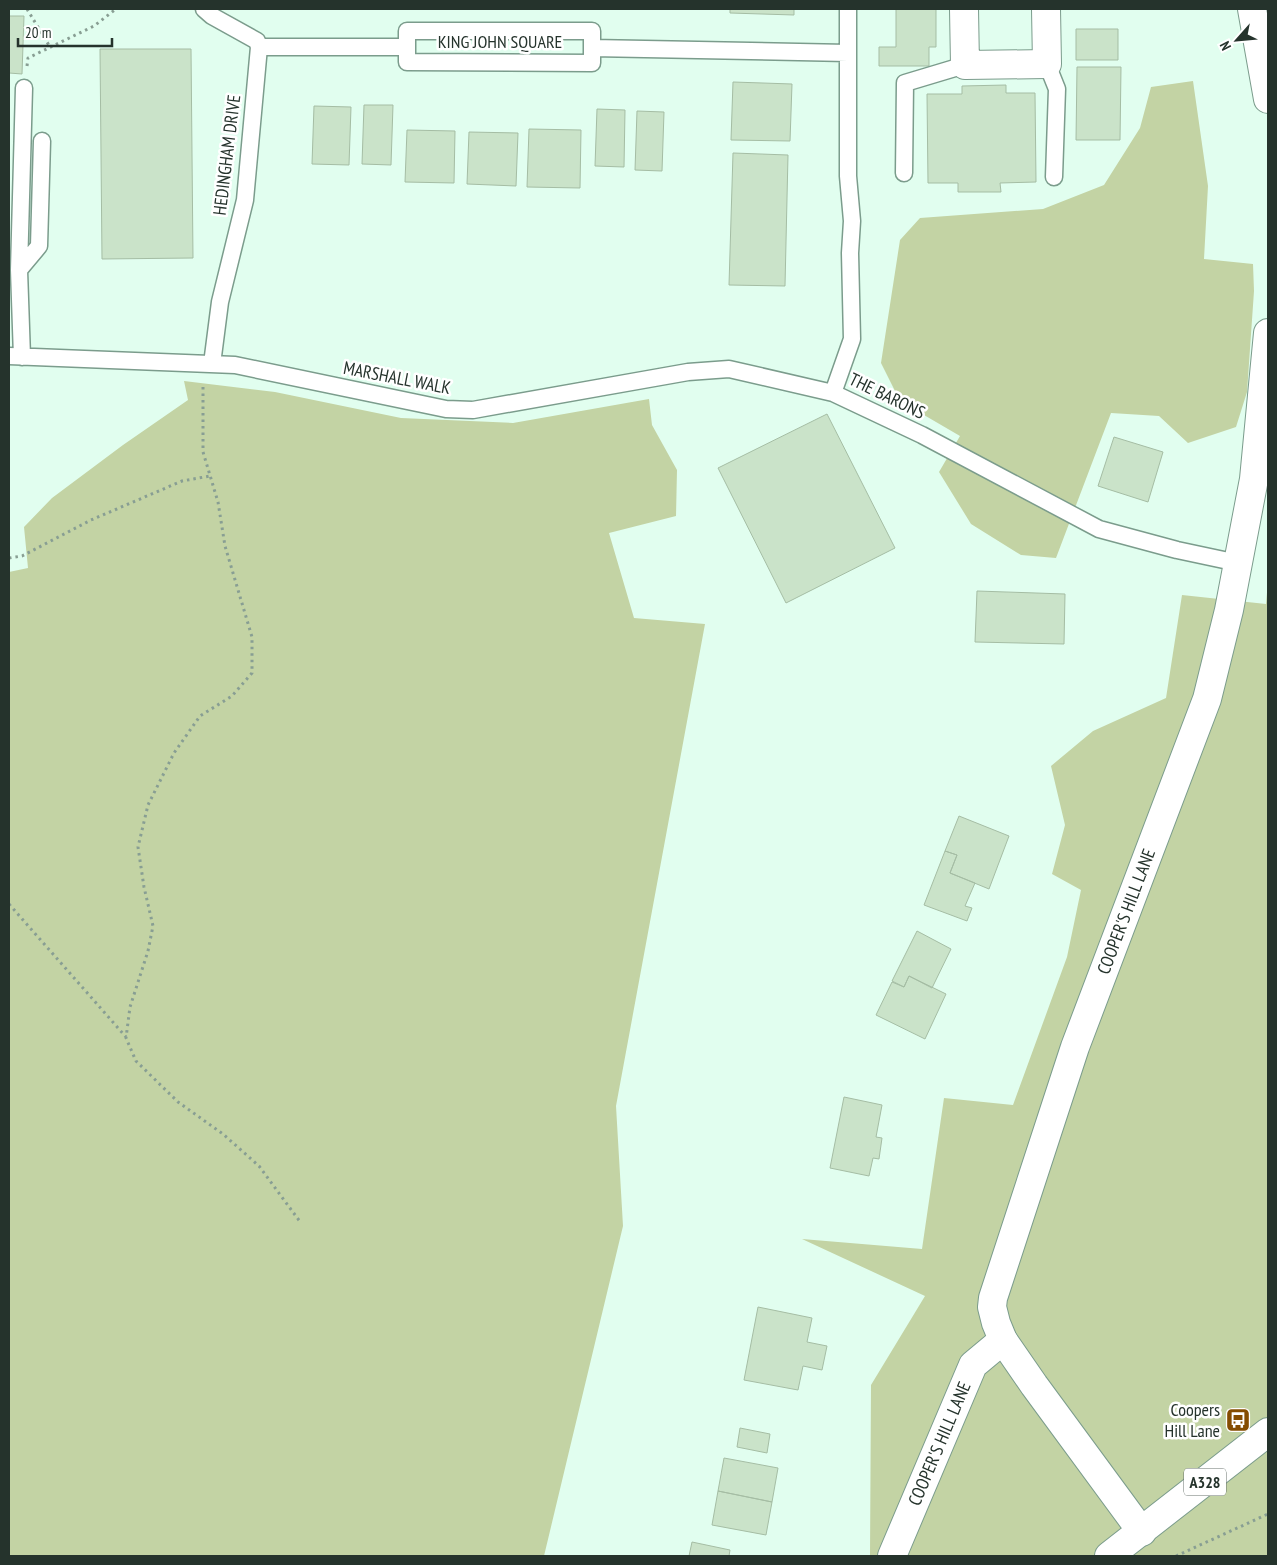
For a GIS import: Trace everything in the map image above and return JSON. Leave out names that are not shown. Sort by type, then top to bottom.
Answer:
[{"type":"street","points":[[964,9],[965,65],[1047,64],[1046,9]]},
{"type":"street","points":[[1252,9],[1268,99]]},
{"type":"street","name":"COOPER'S HILL LANE","points":[[1142,1532],[1003,1340],[992,1307],[993,1298],[1075,1047],[1207,699],[1229,610],[1238,563],[1261,475],[1268,333]]},
{"type":"street","name":"COOPER'S HILL LANE","points":[[892,1556],[973,1365],[1003,1340]]},
{"type":"street","name":"A328","points":[[1109,1556],[1268,1432]]},
{"type":"lane","points":[[204,9],[212,16],[257,41],[259,47],[407,47]]},
{"type":"lane","name":"THE BARONS","points":[[848,9],[848,176],[852,222],[850,253],[852,339],[833,393],[922,436],[1099,529],[1177,550],[1238,563]]},
{"type":"lane","name":"KING JOHN SQUARE","points":[[407,31],[592,32],[592,48],[592,63],[407,62],[407,31]]},
{"type":"lane","name":"HEDINGHAM DRIVE","points":[[208,364],[220,302],[245,200],[259,47]]},
{"type":"lane","points":[[592,48],[848,53]]},
{"type":"lane","points":[[1047,64],[1057,90],[1054,177]]},
{"type":"lane","points":[[904,173],[905,83],[965,65]]},
{"type":"lane","points":[[16,357],[24,88]]},
{"type":"lane","points":[[19,270],[39,246],[42,141]]},
{"type":"lane","name":"MARSHALL WALK","points":[[16,357],[234,365],[446,409],[473,410],[688,372],[729,369],[833,393]]},
{"type":"path","points":[[27,9],[50,47]]},
{"type":"path","points":[[24,88],[28,58],[94,26],[116,9]]},
{"type":"path","points":[[126,1038],[130,1007],[148,951],[153,926],[144,887],[138,847],[148,805],[174,754],[200,716],[232,696],[252,672],[252,636],[225,546],[218,502],[203,452],[202,413],[208,364]]},
{"type":"path","points":[[9,558],[22,556],[91,520],[182,481],[210,476]]},
{"type":"path","points":[[9,904],[126,1038],[136,1061],[178,1102],[223,1134],[259,1166],[302,1223]]},
{"type":"path","points":[[1176,1556],[1268,1514]]},
{"type":"green space","points":[[1193,81],[1208,186],[1204,259],[1253,264],[1254,291],[1247,392],[1236,427],[1188,443],[1159,416],[1111,413],[1056,558],[1021,555],[971,524],[939,472],[960,436],[900,401],[881,363],[900,240],[920,218],[1043,209],[1104,185],[1140,128],[1151,87]]},
{"type":"green space","points":[[184,381],[275,392],[401,418],[513,423],[649,399],[652,425],[677,470],[676,516],[609,533],[634,618],[705,624],[616,1106],[623,1226],[544,1556],[9,1556],[9,572],[28,568],[24,527],[52,498],[188,400]]},
{"type":"green space","points":[[1268,581],[1268,1556],[870,1556],[871,1385],[925,1296],[802,1239],[922,1249],[944,1098],[1013,1105],[1067,957],[1081,890],[1052,874],[1065,825],[1051,766],[1093,731],[1166,698],[1182,595],[1266,604]]},
{"type":"building","points":[[730,9],[794,9],[794,15],[730,13]]},
{"type":"building","points":[[896,9],[936,9],[936,47],[929,47],[929,66],[879,66],[879,47],[896,47]]},
{"type":"building","points":[[9,16],[24,16],[22,74],[9,73]]},
{"type":"building","points":[[1076,29],[1118,29],[1118,60],[1076,60]]},
{"type":"building","points":[[100,49],[191,49],[193,258],[102,259]]},
{"type":"building","points":[[1077,67],[1121,67],[1120,140],[1076,140]]},
{"type":"building","points":[[733,82],[792,84],[790,141],[731,140]]},
{"type":"building","points":[[1006,85],[1006,93],[1035,93],[1036,182],[1000,183],[1001,192],[958,192],[958,183],[928,183],[927,94],[962,94],[962,86]]},
{"type":"building","points":[[364,105],[393,105],[391,165],[362,164]]},
{"type":"building","points":[[314,106],[351,107],[349,165],[312,164]]},
{"type":"building","points":[[597,109],[625,110],[624,167],[595,166]]},
{"type":"building","points":[[637,111],[664,112],[662,171],[635,170]]},
{"type":"building","points":[[529,129],[581,130],[580,188],[527,187]]},
{"type":"building","points":[[407,130],[455,131],[454,183],[405,182]]},
{"type":"building","points":[[469,132],[518,133],[516,186],[467,184]]},
{"type":"building","points":[[733,153],[788,155],[785,286],[729,285]]},
{"type":"building","points":[[827,414],[895,548],[786,603],[718,468]]},
{"type":"building","points":[[1114,437],[1163,452],[1148,502],[1098,486]]},
{"type":"building","points":[[977,591],[1065,594],[1064,644],[975,642]]},
{"type":"building","points":[[959,816],[1009,836],[989,889],[950,873],[957,855],[945,851]]},
{"type":"building","points":[[945,851],[957,855],[950,873],[975,883],[965,906],[972,908],[967,921],[924,905]]},
{"type":"building","points":[[917,931],[951,949],[932,988],[909,976],[904,987],[892,981]]},
{"type":"building","points":[[909,976],[946,994],[925,1039],[876,1015],[892,982],[904,987]]},
{"type":"building","points":[[844,1097],[882,1105],[876,1137],[882,1138],[879,1159],[873,1158],[869,1176],[830,1168]]},
{"type":"building","points":[[758,1307],[812,1318],[807,1342],[827,1346],[822,1370],[803,1366],[798,1390],[744,1380]]},
{"type":"building","points":[[740,1428],[770,1434],[767,1453],[737,1447]]},
{"type":"building","points":[[724,1458],[778,1468],[772,1502],[718,1491]]},
{"type":"building","points":[[718,1491],[772,1502],[766,1535],[712,1525]]},
{"type":"building","points":[[692,1542],[730,1550],[729,1556],[689,1556]]},
{"type":"place","name":"Coopers Hill Lane","points":[[1238,1420]]}]
